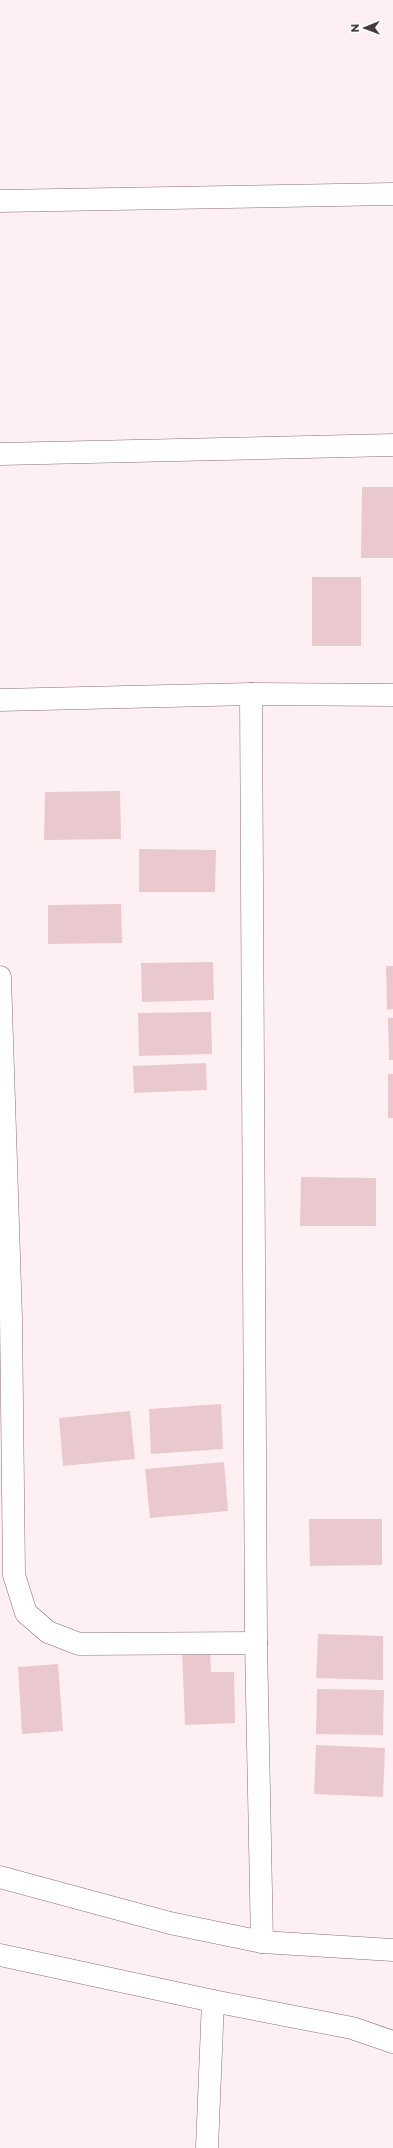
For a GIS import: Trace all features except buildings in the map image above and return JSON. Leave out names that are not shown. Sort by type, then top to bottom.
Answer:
[{"type":"street","points":[[0,201],[393,194]]},
{"type":"street","points":[[0,454],[393,445]]},
{"type":"street","points":[[252,694],[256,1643],[262,1942]]},
{"type":"street","points":[[0,700],[252,694],[393,695]]},
{"type":"street","points":[[0,977],[11,1318],[14,1575],[26,1613],[48,1632],[79,1644],[256,1643]]},
{"type":"street","points":[[0,1877],[170,1924],[262,1942],[393,1950]]},
{"type":"street","points":[[0,1955],[213,2001],[352,2028],[393,2042]]},
{"type":"street","points":[[207,2148],[213,2001]]}]
